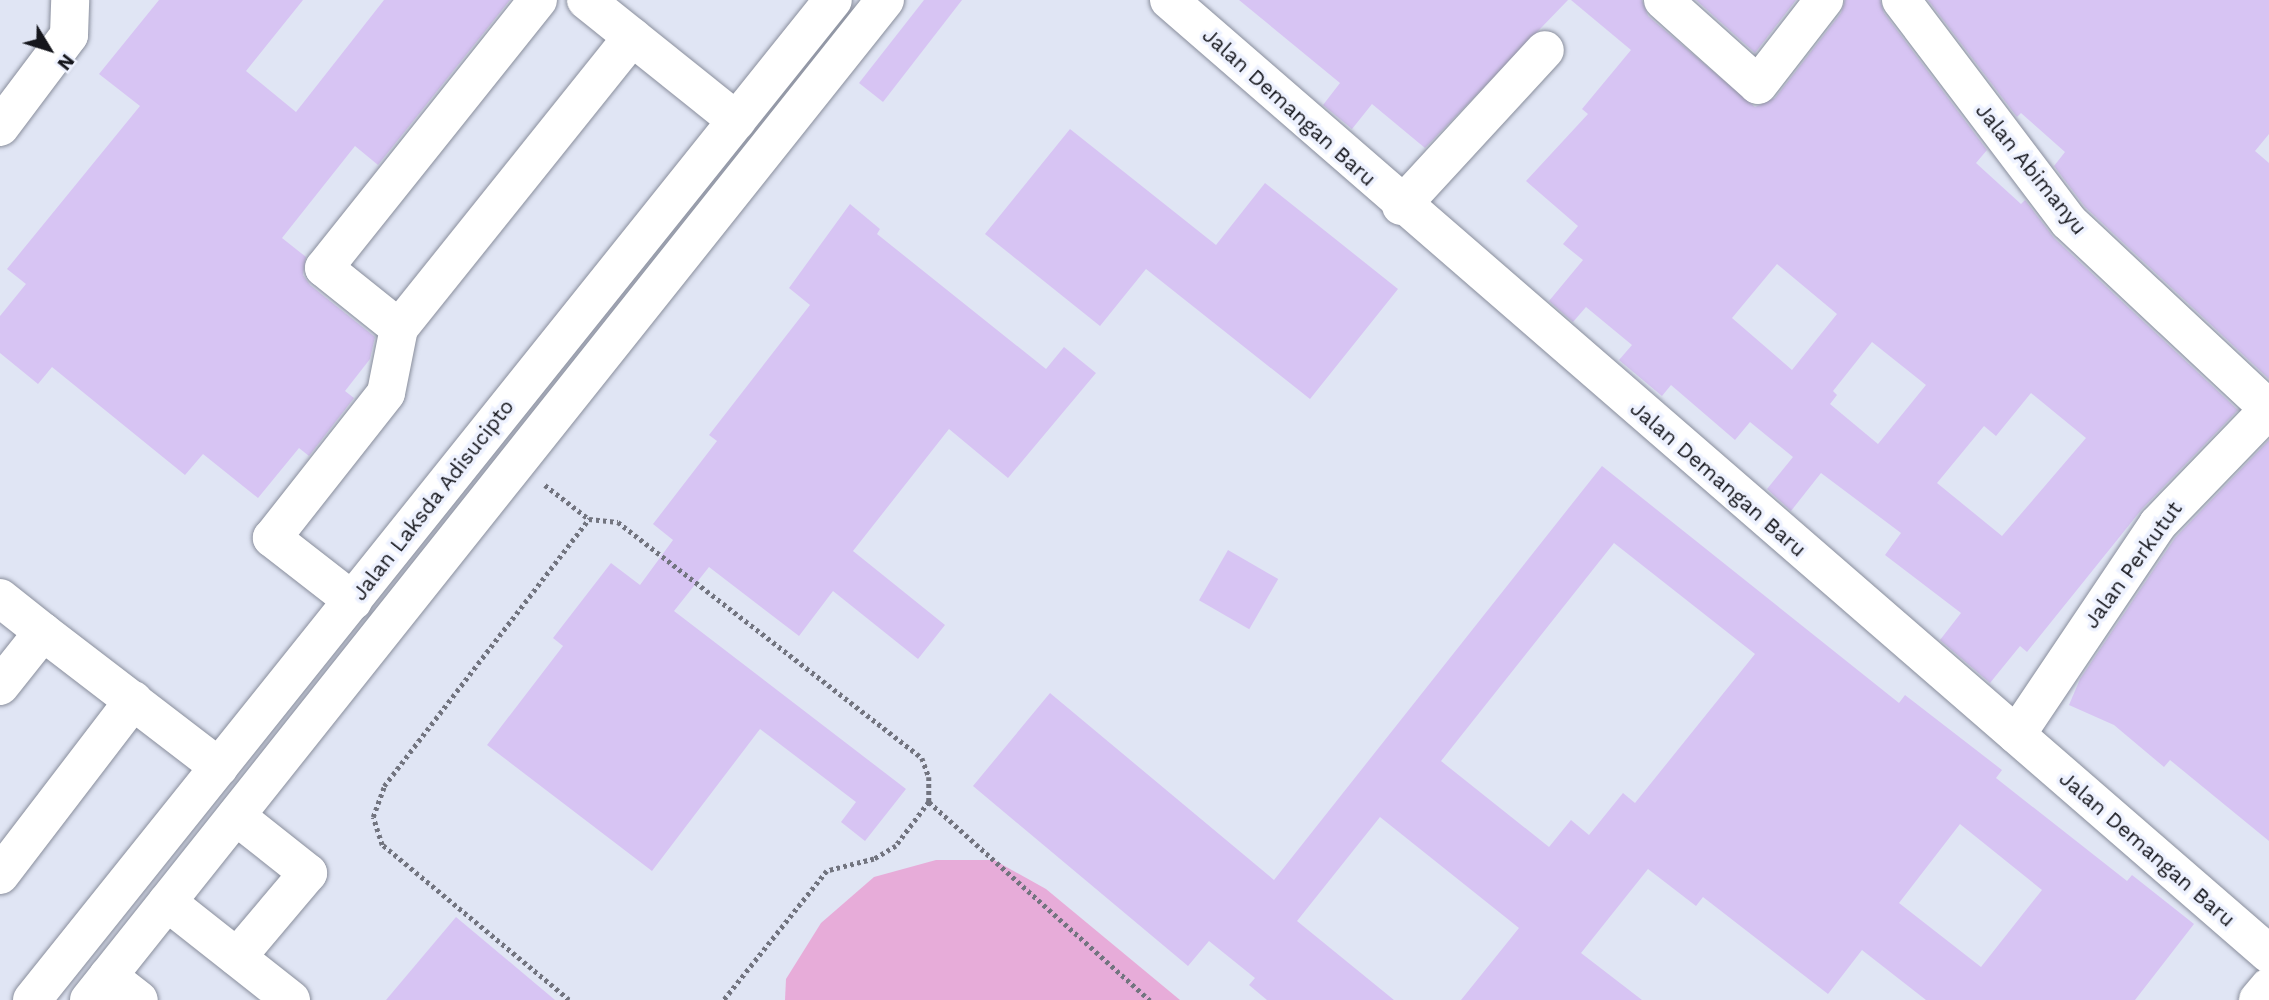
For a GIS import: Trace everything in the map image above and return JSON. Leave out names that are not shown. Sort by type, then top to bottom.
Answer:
[{"type":"street","points":[[0,127],[69,35],[70,0]]},
{"type":"street","points":[[398,328],[324,268],[538,0]]},
{"type":"street","points":[[586,0],[737,121]]},
{"type":"street","name":"Jalan Laksda Adisucipto","points":[[32,1000],[832,0]]},
{"type":"street","name":"Jalan Laksda Adisucipto","points":[[99,988],[885,0]]},
{"type":"street","name":"Jalan Demangan Baru","points":[[1169,0],[1401,206],[2269,954]]},
{"type":"street","points":[[1663,0],[1758,85],[1824,0]]},
{"type":"street","name":"Jalan Abimanyu","points":[[1901,0],[2069,222],[2269,409]]},
{"type":"street","points":[[353,601],[272,538],[386,393],[398,328],[632,37]]},
{"type":"street","points":[[1401,206],[1545,50]]},
{"type":"street","name":"Jalan Perkutut","points":[[2017,736],[2158,524],[2269,409]]},
{"type":"street","points":[[447,480],[482,506]]},
{"type":"street","points":[[0,598],[219,767]]},
{"type":"street","points":[[0,686],[43,632]]},
{"type":"street","points":[[0,875],[134,701]]},
{"type":"street","points":[[236,816],[307,873],[237,957]]},
{"type":"street","points":[[167,902],[291,1000]]},
{"type":"street","points":[[2258,1000],[2269,987]]},
{"type":"street","points":[[99,988],[139,1000]]},
{"type":"path","points":[[558,496],[589,519],[618,522],[922,758],[929,777],[929,802],[896,846],[874,859],[827,871],[724,1000]]},
{"type":"path","points":[[569,1000],[382,845],[373,817],[384,786],[589,519]]},
{"type":"path","points":[[929,802],[1150,1000]]},
{"type":"shaded area","points":[[936,860],[994,860],[1046,889],[1180,1000],[785,1000],[786,979],[821,923],[874,877]]},
{"type":"building","points":[[159,0],[303,0],[246,71],[296,112],[384,0],[510,0],[378,165],[355,146],[282,238],[306,257],[303,275],[310,285],[375,337],[370,359],[345,391],[354,398],[309,456],[299,448],[258,498],[203,454],[185,475],[52,367],[38,384],[0,353],[0,316],[26,284],[7,269],[140,106],[99,74]]},
{"type":"building","points":[[924,0],[962,0],[883,102],[859,83]]},
{"type":"building","points":[[1239,0],[1568,0],[1425,148],[1372,104],[1352,129],[1323,105],[1340,83]]},
{"type":"building","points":[[1571,0],[1642,0],[1648,16],[1755,107],[1775,98],[1841,13],[1845,0],[1880,0],[1884,13],[1987,150],[1976,163],[2021,204],[2025,200],[2054,238],[2238,410],[2142,509],[2027,652],[2020,646],[1990,683],[1940,640],[1961,613],[1885,555],[1901,533],[1821,473],[1791,511],[1767,489],[1793,457],[1750,422],[1735,440],[1671,385],[1662,396],[1619,360],[1632,345],[1586,307],[1573,322],[1549,301],[1583,260],[1563,244],[1578,226],[1526,181],[1588,114],[1582,109],[1631,50]],"holes":[[[1777,264],[1837,314],[1792,370],[1732,318]],[[1872,342],[1926,385],[1878,444],[1830,404],[1837,395],[1833,391]],[[2031,393],[2086,438],[2002,536],[1937,483],[1984,426],[1996,436]]]},
{"type":"building","points":[[1696,0],[1796,0],[1755,53]]},
{"type":"building","points":[[1928,0],[2269,0],[2269,134],[2255,151],[2269,163],[2269,379],[2085,207],[2054,166],[2065,152],[2021,113],[2017,117]]},
{"type":"building","points":[[1070,129],[1216,245],[1265,183],[1398,289],[1310,399],[1146,269],[1100,326],[985,234]]},
{"type":"building","points":[[850,204],[880,229],[877,234],[1046,369],[1064,347],[1096,373],[1008,478],[949,429],[853,551],[945,625],[918,659],[833,591],[799,636],[709,567],[674,611],[906,789],[865,841],[841,822],[856,802],[760,729],[652,871],[487,745],[563,646],[553,638],[611,563],[640,585],[673,540],[653,524],[717,441],[709,435],[810,305],[789,288]]},
{"type":"building","points":[[2269,440],[2269,841],[2170,760],[2164,767],[2114,725],[2069,705],[2080,679],[2175,538]]},
{"type":"building","points":[[1602,466],[1899,703],[1905,695],[2002,770],[1996,778],[2127,881],[2132,875],[2194,924],[2135,1000],[1926,1000],[1862,950],[1828,994],[1703,897],[1696,906],[1648,869],[1581,953],[1642,1000],[1461,1000],[1519,928],[1380,817],[1297,921],[1394,1000],[1267,1000],[1249,985],[1255,978],[1209,941],[1188,966],[973,786],[1050,693],[1274,880]],"holes":[[[1614,543],[1755,654],[1635,803],[1623,793],[1589,835],[1571,820],[1549,847],[1441,761]],[[1960,824],[2042,890],[1981,967],[1899,903]]]},
{"type":"building","points":[[1228,550],[1278,579],[1249,629],[1199,600]]},
{"type":"building","points":[[456,917],[555,1000],[386,1000]]}]
